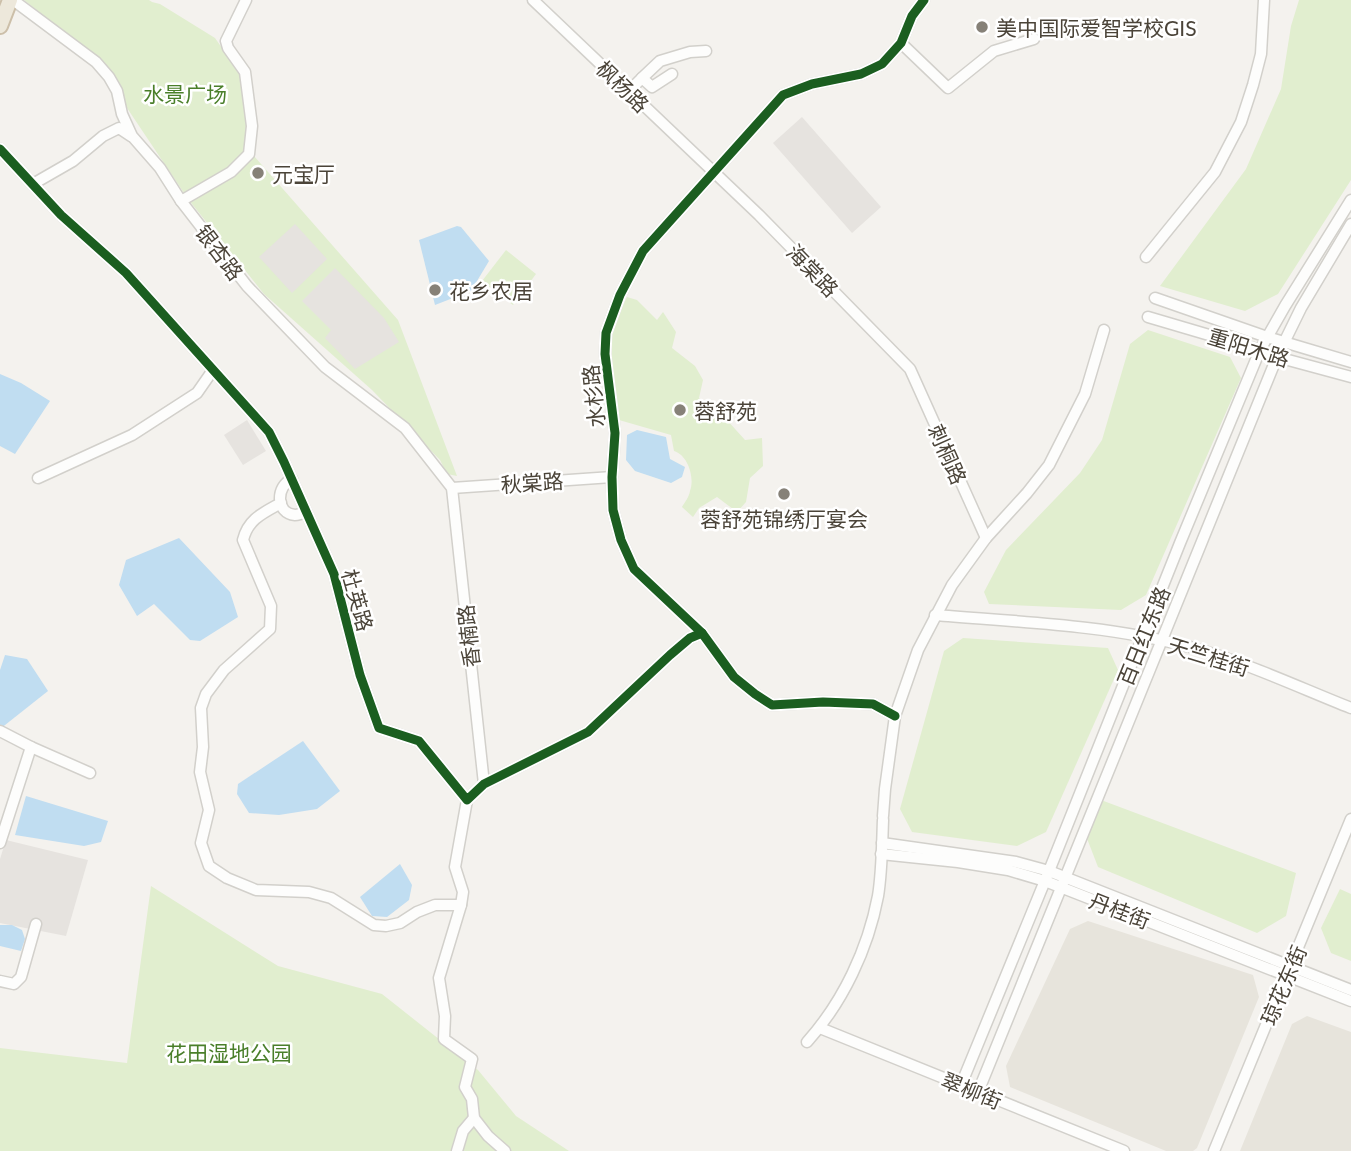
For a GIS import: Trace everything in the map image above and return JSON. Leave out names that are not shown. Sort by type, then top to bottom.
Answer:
[{"type":"highway","points":[[0,26],[12,0]]},
{"type":"street","name":"银杏路","points":[[12,0],[96,62],[117,90],[122,114],[132,136],[160,168],[181,201],[247,286],[325,366],[405,428],[452,488]]},
{"type":"street","points":[[181,201],[231,172],[249,154],[252,127],[245,72],[226,41],[246,0]]},
{"type":"street","name":"枫杨路","points":[[533,0],[713,172]]},
{"type":"street","name":"水杉路","points":[[895,716],[873,704],[823,702],[772,705],[734,677],[702,633],[634,569],[621,540],[613,510],[615,433],[606,334],[620,295],[643,251],[783,95],[812,84],[861,74],[882,64],[901,43],[912,16],[924,0]]},
{"type":"street","points":[[1146,257],[1215,172],[1241,121],[1261,54],[1264,0]]},
{"type":"street","points":[[901,43],[948,88],[994,51],[1034,40]]},
{"type":"street","points":[[629,91],[660,61],[690,52],[706,51]]},
{"type":"street","points":[[642,78],[652,87],[672,74]]},
{"type":"street","points":[[33,184],[73,161],[103,136],[119,128],[132,136]]},
{"type":"street","name":"杜英路","points":[[0,149],[61,215],[126,273],[269,432],[334,574],[360,675],[379,728],[419,741],[467,800]]},
{"type":"street","name":"海棠路","points":[[713,172],[759,215],[910,369]]},
{"type":"street","name":"百日红东路","points":[[961,1085],[1260,350],[1351,200]]},
{"type":"street","name":"百日红东路","points":[[978,1092],[1277,357],[1301,308],[1351,224]]},
{"type":"street","name":"重阳木路","points":[[1155,299],[1351,362]]},
{"type":"street","name":"重阳木路","points":[[1148,317],[1351,377]]},
{"type":"street","points":[[807,1042],[820,1028],[867,941],[878,894],[886,779],[895,716],[918,650],[952,585],[986,538],[1049,464],[1085,394],[1104,330]]},
{"type":"street","name":"刺桐路","points":[[910,369],[986,538]]},
{"type":"street","points":[[38,478],[132,435],[197,393],[213,370]]},
{"type":"street","name":"秋棠路","points":[[452,488],[612,477]]},
{"type":"street","points":[[292,479],[281,487],[281,503],[289,513],[296,515],[306,512]]},
{"type":"street","name":"香楠路","points":[[452,488],[484,784]]},
{"type":"street","points":[[281,503],[257,516],[246,530],[243,540],[271,606],[270,629],[224,670],[206,694],[201,708],[203,747],[200,772],[209,810],[201,843],[209,866],[227,878],[256,890],[309,892],[331,898],[374,925],[400,923],[435,905],[461,905]]},
{"type":"street","name":"天竺桂街","points":[[935,615],[1098,629],[1162,641],[1226,658],[1351,708]]},
{"type":"street","points":[[505,1151],[488,1136],[474,1118],[472,1099],[465,1087],[472,1059],[444,1039],[445,1016],[439,978],[461,905],[463,892],[455,867],[467,800],[484,784],[588,732],[670,655],[690,638],[702,633]]},
{"type":"street","points":[[0,731],[90,773]]},
{"type":"street","points":[[0,843],[31,747]]},
{"type":"street","name":"琼花东街","points":[[1214,1151],[1351,819]]},
{"type":"street","name":"丹桂街","points":[[881,849],[1016,862],[1289,971],[1351,1001]]},
{"type":"street","points":[[0,981],[14,984],[21,977],[36,923]]},
{"type":"street","name":"丹桂街","points":[[1289,971],[1351,990]]},
{"type":"street","name":"翠柳街","points":[[820,1028],[1124,1151]]},
{"type":"street","points":[[457,1151],[463,1131],[474,1118]]},
{"type":"shaded area","points":[[802,117],[881,207],[852,233],[773,143]]},
{"type":"shaded area","points":[[295,224],[327,259],[292,293],[259,257]]},
{"type":"shaded area","points":[[335,268],[384,318],[399,342],[355,369],[325,338],[331,330],[302,301]]},
{"type":"shaded area","points":[[247,420],[266,451],[243,465],[224,435]]},
{"type":"shaded area","points":[[6,840],[88,860],[66,936],[0,923],[0,859]]},
{"type":"shaded area","points":[[1088,921],[1253,975],[1259,997],[1197,1148],[1193,1151],[1166,1151],[1010,1087],[1006,1066],[1070,929]]},
{"type":"shaded area","points":[[1307,1016],[1351,1032],[1351,1151],[1240,1151],[1292,1024]]},
{"type":"green space","name":"水景广场","points":[[24,0],[149,0],[215,38],[241,75],[254,156],[398,320],[457,476],[447,474],[440,460],[372,390],[264,294],[188,199],[125,105],[117,83],[101,61]]},
{"type":"green space","points":[[1299,0],[1351,0],[1351,180],[1278,294],[1245,311],[1160,286],[1246,169],[1281,89],[1291,26]]},
{"type":"green space","points":[[506,250],[536,274],[513,305],[482,281]]},
{"type":"green space","points":[[627,297],[637,300],[657,320],[663,312],[676,332],[672,348],[695,366],[703,380],[699,398],[717,409],[745,440],[762,438],[763,466],[750,478],[746,502],[737,512],[717,497],[699,508],[693,517],[682,507],[691,486],[691,474],[687,462],[674,451],[671,435],[619,420],[611,329]]},
{"type":"green space","points":[[1148,330],[1230,357],[1241,378],[1146,595],[1121,610],[989,604],[984,592],[1006,550],[1080,473],[1102,440],[1130,344]]},
{"type":"green space","points":[[963,638],[1108,648],[1118,670],[1046,832],[1017,846],[912,832],[900,809],[944,651]]},
{"type":"green space","points":[[1093,797],[1296,873],[1286,916],[1257,933],[1098,867],[1081,823]]},
{"type":"green space","name":"花田湿地公园","points":[[151,886],[278,966],[382,994],[478,1070],[516,1116],[569,1151],[0,1151],[0,1048],[127,1063]]},
{"type":"green space","points":[[1340,889],[1351,894],[1351,961],[1331,953],[1321,928]]},
{"type":"water","points":[[457,226],[461,227],[489,261],[471,291],[435,305],[419,240]]},
{"type":"water","points":[[0,374],[50,401],[15,454],[0,446]]},
{"type":"water","points":[[637,430],[666,437],[670,459],[685,467],[682,477],[671,483],[635,471],[626,460],[627,435]]},
{"type":"water","points":[[179,538],[230,592],[238,617],[200,641],[190,640],[154,604],[137,616],[119,585],[126,560]]},
{"type":"water","points":[[5,655],[27,659],[48,691],[0,729],[0,670]]},
{"type":"water","points":[[303,741],[340,791],[317,809],[279,815],[249,813],[237,794],[238,784]]},
{"type":"water","points":[[26,796],[108,821],[101,842],[84,846],[15,835]]},
{"type":"water","points":[[400,864],[412,885],[409,900],[387,917],[372,916],[360,897]]},
{"type":"water","points":[[0,925],[12,925],[22,930],[25,939],[21,951],[0,946]]},
{"type":"cycle path","points":[[895,716],[873,704],[823,702],[772,705],[734,677],[702,633],[634,569],[621,540],[613,510],[615,433],[605,354],[606,333],[620,295],[643,251],[783,95],[812,84],[861,74],[882,64],[901,43],[912,16],[924,0]]},
{"type":"cycle path","points":[[0,149],[61,215],[126,273],[269,432],[334,574],[360,675],[379,728],[419,741],[467,800],[484,784],[588,732],[670,655],[690,638],[702,633]]},
{"type":"place","name":"美中国际爱智学校GIS","points":[[982,27]]},
{"type":"place","name":"元宝厅","points":[[258,173]]},
{"type":"place","name":"花乡农居","points":[[435,290]]},
{"type":"place","name":"蓉舒苑","points":[[680,410]]},
{"type":"place","name":"蓉舒苑锦绣厅宴会","points":[[784,494]]}]
